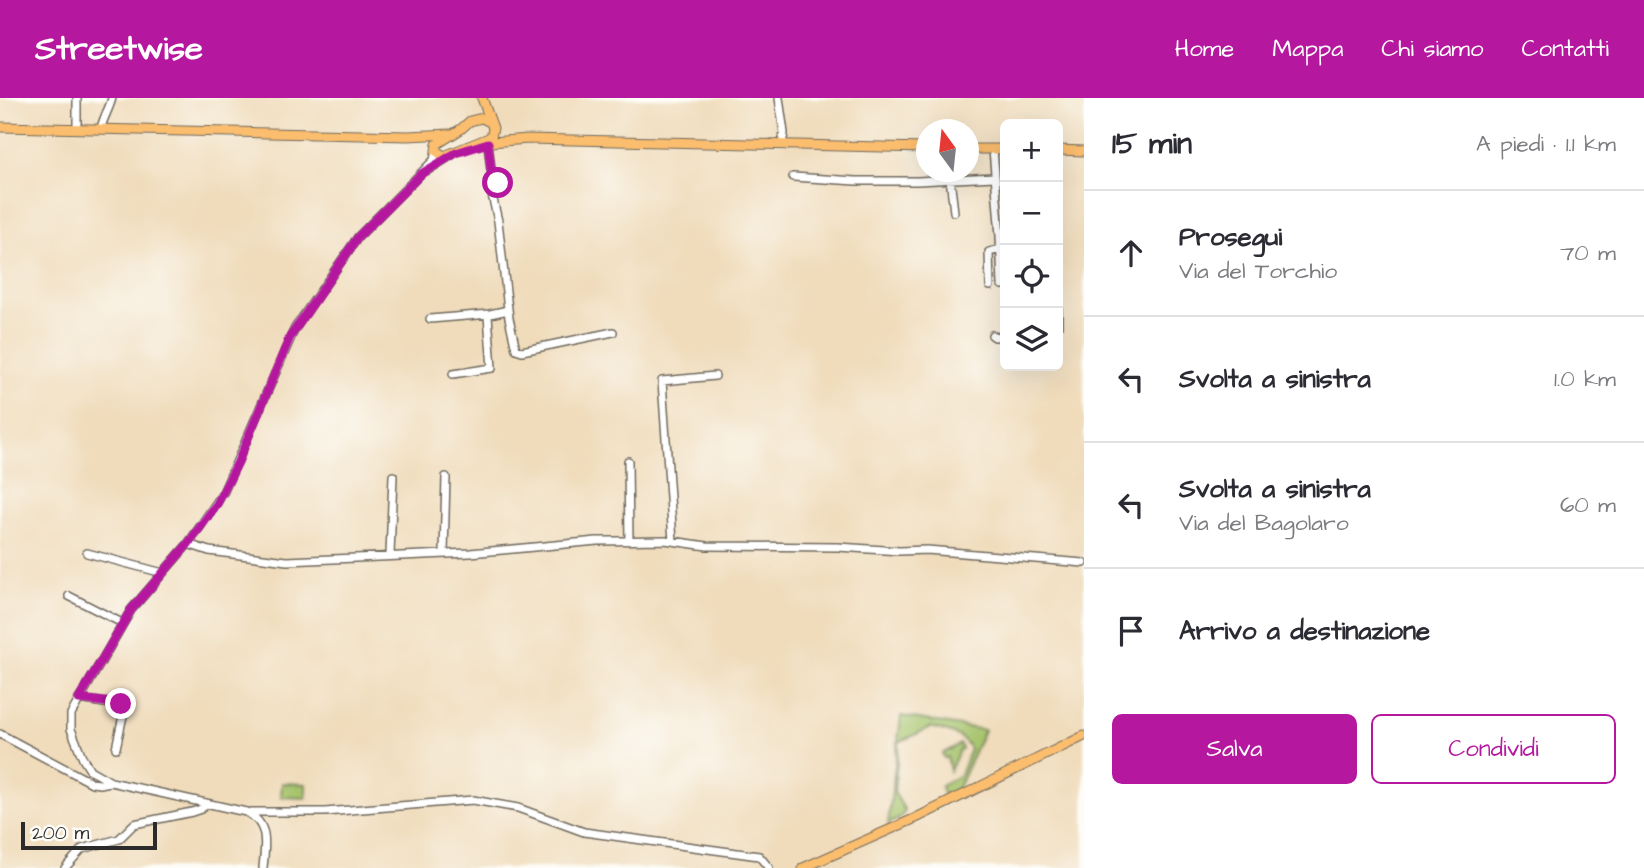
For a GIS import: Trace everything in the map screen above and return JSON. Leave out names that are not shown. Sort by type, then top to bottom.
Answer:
[{"type":"main road","points":[[470,121],[480,98]]},
{"type":"main road","points":[[480,98],[491,123],[491,137],[484,143]]},
{"type":"main road","points":[[436,150],[439,141],[470,121],[482,118],[508,136],[528,139]]},
{"type":"main road","points":[[0,127],[408,136],[451,134]]},
{"type":"main road","points":[[408,136],[426,140],[444,156],[484,143],[528,139],[916,148]]},
{"type":"main road","points":[[979,149],[1000,149]]},
{"type":"main road","points":[[1063,150],[1084,151]]},
{"type":"main road","points":[[803,868],[928,813],[1084,736]]},
{"type":"main road","points":[[817,868],[971,798],[1084,742]]},
{"type":"street","points":[[77,98],[77,129]]},
{"type":"street","points":[[101,129],[112,98]]},
{"type":"street","points":[[779,98],[784,133],[782,144]]},
{"type":"street","points":[[484,143],[491,170],[499,175],[498,183],[492,191],[516,349],[522,351],[613,332]]},
{"type":"street","points":[[993,149],[1001,245]]},
{"type":"street","points":[[436,150],[434,160],[358,237],[295,328],[223,493],[188,544],[122,623],[79,699],[70,719],[76,743],[90,770],[111,782],[246,812],[325,812],[473,800],[518,808],[583,832],[758,856],[769,868]]},
{"type":"street","points":[[421,174],[456,153]]},
{"type":"street","points":[[793,177],[916,181]]},
{"type":"street","points":[[979,177],[994,177]]},
{"type":"street","points":[[950,182],[954,212]]},
{"type":"street","points":[[990,286],[989,252],[1000,250]]},
{"type":"street","points":[[430,319],[508,310]]},
{"type":"street","points":[[453,374],[492,368],[490,314]]},
{"type":"street","points":[[992,335],[1000,336]]},
{"type":"street","points":[[673,541],[662,381],[715,376]]},
{"type":"street","points":[[628,461],[629,541]]},
{"type":"street","points":[[390,555],[393,476]]},
{"type":"street","points":[[444,553],[446,477]]},
{"type":"street","points":[[188,544],[209,551],[287,561],[470,553],[597,541],[673,541],[707,546],[927,550],[1084,563]]},
{"type":"street","points":[[87,552],[163,573]]},
{"type":"street","points":[[69,596],[122,623]]},
{"type":"street","points":[[79,699],[123,706],[116,748]]},
{"type":"street","points":[[0,734],[92,783],[111,782]]},
{"type":"street","points":[[65,868],[82,849],[119,839],[134,824],[192,812],[201,809],[205,804]]},
{"type":"street","points":[[246,812],[257,818],[264,830]]},
{"type":"street","points":[[263,868],[265,814]]},
{"type":"green space","points":[[901,716],[984,730],[956,792],[943,794],[941,786],[960,775],[970,749],[967,744],[954,734],[931,727],[899,742],[894,792],[905,811],[899,819],[888,824]]},
{"type":"green space","points":[[960,744],[962,749],[959,750],[950,771],[947,757],[944,758],[942,754]]},
{"type":"green space","points":[[282,783],[306,784],[306,798],[281,797]]},
{"type":"route","points":[[121,704],[79,699],[131,610],[188,544],[217,504],[238,462],[290,337],[358,237],[421,174],[466,148],[488,143],[489,164],[491,170],[499,175],[498,183]]}]
